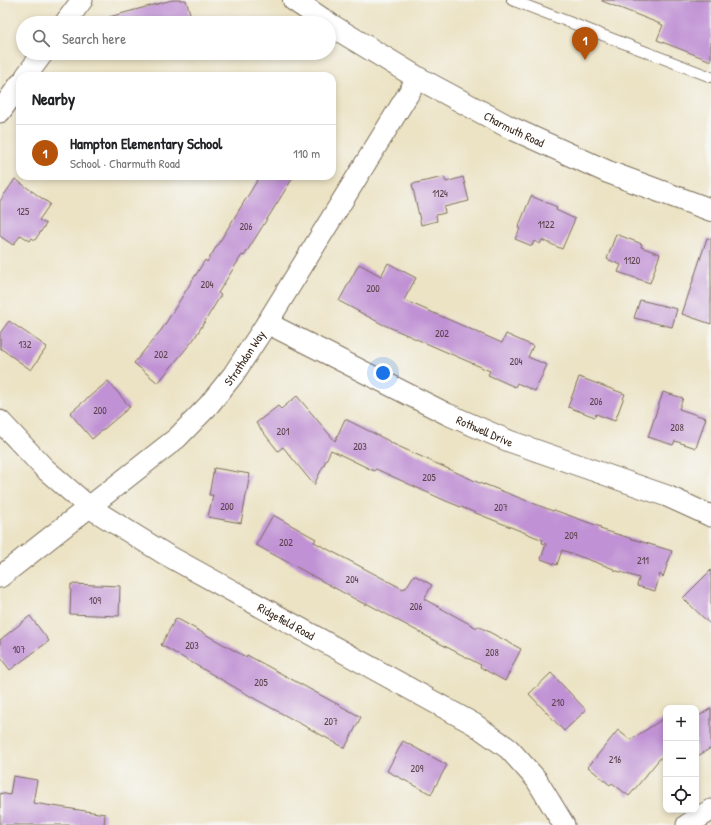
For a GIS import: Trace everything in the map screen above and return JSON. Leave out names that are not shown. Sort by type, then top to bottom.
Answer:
[{"type":"street","points":[[70,16],[82,0]]},
{"type":"street","name":"Charmuth Road","points":[[294,0],[318,16]]},
{"type":"street","name":"Charmuth Road","points":[[336,28],[418,78],[509,126],[608,172],[711,210]]},
{"type":"street","points":[[29,72],[38,60]]},
{"type":"street","name":"Strathdon Way","points":[[0,577],[177,438],[208,406],[233,375],[267,323],[418,78]]},
{"type":"street","name":"Rothwell Drive","points":[[267,323],[446,414],[509,441],[666,496],[711,516]]},
{"type":"street","name":"Ridgefield Road","points":[[0,421],[44,468],[89,507],[164,554],[474,724],[509,749],[536,779],[564,825]]},
{"type":"street","points":[[687,825],[711,810]]},
{"type":"lane","points":[[512,0],[711,77]]},
{"type":"building","points":[[172,0],[186,0],[191,16],[113,16]]},
{"type":"building","points":[[602,0],[711,0],[711,61],[657,40],[663,25]]},
{"type":"building","points":[[444,177],[446,182],[463,177],[469,201],[444,207],[445,213],[436,215],[437,221],[421,225],[412,184]]},
{"type":"building","points":[[15,179],[50,204],[39,220],[46,224],[35,240],[32,238],[30,241],[21,235],[13,245],[0,236],[0,201]]},
{"type":"building","points":[[258,180],[292,180],[244,256],[242,255],[218,293],[221,295],[194,339],[158,383],[134,363],[162,329],[205,260],[207,262]]},
{"type":"building","points":[[531,196],[557,207],[556,210],[575,219],[562,249],[542,240],[540,244],[534,241],[532,246],[515,239]]},
{"type":"building","points":[[616,234],[642,244],[641,247],[660,254],[650,283],[618,272],[621,265],[607,259]]},
{"type":"building","points":[[707,238],[711,239],[711,324],[682,314]]},
{"type":"building","points":[[388,263],[416,278],[404,300],[502,343],[506,334],[533,346],[528,357],[547,365],[535,391],[517,383],[515,387],[488,375],[490,371],[382,324],[339,301],[359,264],[381,276]]},
{"type":"building","points":[[640,300],[677,309],[672,327],[634,318]]},
{"type":"building","points":[[9,321],[47,347],[31,370],[0,348],[0,333]]},
{"type":"building","points":[[579,377],[625,394],[615,421],[596,414],[595,417],[568,407]]},
{"type":"building","points":[[108,381],[130,407],[92,439],[70,413]]},
{"type":"building","points":[[663,392],[683,398],[679,409],[706,418],[696,448],[675,441],[673,445],[648,437]]},
{"type":"building","points":[[297,396],[335,441],[345,419],[389,442],[484,485],[601,527],[600,529],[672,551],[663,577],[660,574],[655,591],[637,586],[639,578],[562,550],[557,565],[541,559],[546,544],[542,543],[543,540],[446,501],[376,469],[374,471],[331,450],[314,485],[283,447],[278,451],[256,423],[278,406],[281,409]]},
{"type":"building","points":[[214,468],[250,474],[241,523],[208,517],[213,495],[209,495]]},
{"type":"building","points":[[273,515],[316,539],[314,542],[403,589],[406,588],[414,575],[432,585],[424,599],[477,628],[478,626],[521,649],[505,681],[480,667],[481,665],[256,545]]},
{"type":"building","points":[[711,570],[711,625],[683,598]]},
{"type":"building","points":[[71,584],[120,586],[119,616],[70,614]]},
{"type":"building","points":[[30,616],[49,641],[10,670],[0,657],[0,640]]},
{"type":"building","points":[[176,618],[246,657],[247,655],[361,717],[345,748],[161,645]]},
{"type":"building","points":[[551,673],[586,710],[564,731],[529,694]]},
{"type":"building","points":[[711,708],[711,748],[699,755],[699,741],[699,716]]},
{"type":"building","points":[[663,719],[663,755],[629,796],[612,783],[610,785],[588,767],[618,730],[630,740]]},
{"type":"building","points":[[403,741],[447,765],[431,794],[387,771]]},
{"type":"building","points":[[13,776],[37,780],[33,803],[105,814],[104,825],[0,825],[0,793],[10,795]]},
{"type":"place","name":"Hampton Elementary School","points":[[585,60]]}]
